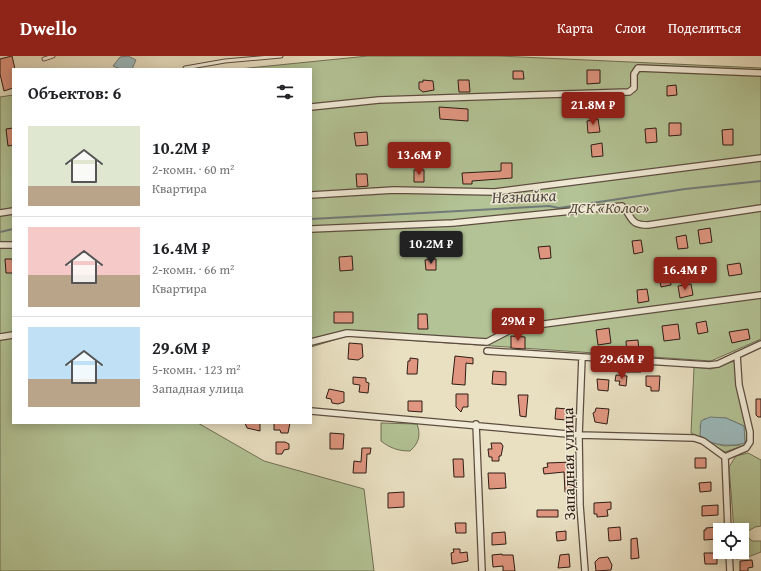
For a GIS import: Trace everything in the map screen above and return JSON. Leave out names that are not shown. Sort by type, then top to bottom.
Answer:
[{"type":"street","points":[[312,107],[379,100],[629,92],[634,88],[634,74],[638,68],[761,73]]},
{"type":"street","points":[[312,195],[394,190],[495,192],[761,158]]},
{"type":"street","points":[[312,229],[453,223],[622,206],[634,222],[639,225],[648,225],[761,208]]},
{"type":"street","points":[[0,213],[12,211]]},
{"type":"street","points":[[0,245],[12,245]]},
{"type":"street","points":[[312,342],[347,333],[487,342],[514,328],[761,295]]},
{"type":"street","points":[[0,337],[12,335]]},
{"type":"street","points":[[487,351],[709,365],[718,364],[761,344]]},
{"type":"street","points":[[725,458],[746,448],[750,442],[750,432],[739,385],[737,355]]},
{"type":"street","name":"Западная улица","points":[[582,357],[579,434],[580,505],[585,571]]},
{"type":"street","points":[[312,411],[579,434],[694,438],[703,441],[725,458],[728,523]]},
{"type":"street","points":[[476,424],[482,571]]},
{"type":"street","points":[[729,559],[730,571]]},
{"type":"lane","points":[[44,59],[53,56]]},
{"type":"lane","points":[[185,68],[225,61],[282,56]]},
{"type":"green space","name":"ДСК «Колос»","points":[[368,56],[499,56],[761,68],[761,339],[711,361],[347,336],[312,347],[312,68],[249,68]]},
{"type":"green space","points":[[12,95],[12,424],[200,424],[264,461],[364,489],[374,571],[0,571],[0,97]]},
{"type":"green space","points":[[734,361],[741,408],[748,432],[745,445],[725,452],[707,441],[724,446],[740,445],[744,426],[726,418],[704,419],[700,426],[702,438],[691,433],[694,367],[711,369]]},
{"type":"green space","points":[[381,423],[417,424],[419,435],[417,442],[410,451],[394,449],[381,441]]},
{"type":"green space","points":[[748,453],[761,460],[761,526],[749,530],[749,523],[733,523],[729,467],[736,456]]},
{"type":"green space","points":[[749,538],[752,541],[761,541],[761,552],[749,556]]},
{"type":"water","points":[[128,56],[136,60],[132,68],[118,68],[113,66],[120,57]]},
{"type":"water","points":[[710,417],[726,418],[744,426],[745,443],[721,445],[704,439],[700,435],[701,421]]},
{"type":"building","points":[[12,56],[15,68],[12,68],[12,88],[4,91],[0,74],[0,59]]},
{"type":"building","points":[[587,70],[600,70],[600,83],[587,84]]},
{"type":"building","points":[[513,71],[523,71],[524,79],[513,79]]},
{"type":"building","points":[[423,80],[433,81],[434,90],[423,92],[419,89],[419,82],[423,82]]},
{"type":"building","points":[[458,80],[469,80],[470,92],[459,92]]},
{"type":"building","points":[[676,85],[677,95],[667,96],[667,86]]},
{"type":"building","points":[[439,107],[468,109],[468,121],[440,119]]},
{"type":"building","points":[[598,119],[600,132],[588,133],[587,121]]},
{"type":"building","points":[[669,123],[681,123],[681,135],[669,136]]},
{"type":"building","points":[[12,128],[12,145],[8,146],[6,129]]},
{"type":"building","points":[[656,128],[657,142],[646,143],[645,129]]},
{"type":"building","points":[[733,129],[733,145],[723,145],[722,130]]},
{"type":"building","points":[[367,132],[368,145],[356,146],[354,133]]},
{"type":"building","points":[[602,143],[603,156],[592,157],[591,145]]},
{"type":"building","points":[[501,163],[512,163],[512,178],[472,181],[472,184],[463,184],[462,173],[501,171]]},
{"type":"building","points":[[414,170],[424,170],[424,182],[414,182]]},
{"type":"building","points":[[356,174],[367,174],[368,186],[357,187]]},
{"type":"building","points":[[710,228],[712,242],[700,244],[698,230]]},
{"type":"building","points":[[686,235],[688,248],[678,249],[676,237]]},
{"type":"building","points":[[641,240],[643,252],[634,254],[632,241]]},
{"type":"building","points":[[550,246],[551,258],[540,259],[538,247]]},
{"type":"building","points":[[352,256],[353,270],[340,271],[339,257]]},
{"type":"building","points":[[5,259],[12,259],[12,273],[6,273]]},
{"type":"building","points":[[436,259],[436,270],[426,270],[425,260]]},
{"type":"building","points":[[740,263],[742,274],[729,276],[727,265]]},
{"type":"building","points":[[669,273],[671,285],[661,287],[659,274]]},
{"type":"building","points":[[691,284],[693,295],[680,298],[678,286]]},
{"type":"building","points":[[647,289],[649,301],[638,303],[637,290]]},
{"type":"building","points":[[334,312],[353,312],[353,323],[334,323]]},
{"type":"building","points":[[418,314],[427,314],[428,329],[418,329]]},
{"type":"building","points":[[706,321],[708,332],[698,334],[696,323]]},
{"type":"building","points":[[678,324],[680,339],[664,341],[662,326]]},
{"type":"building","points":[[609,328],[611,343],[598,345],[596,330]]},
{"type":"building","points":[[748,329],[750,339],[732,343],[729,332]]},
{"type":"building","points":[[511,336],[525,337],[525,349],[511,348]]},
{"type":"building","points":[[638,340],[639,353],[627,354],[626,341]]},
{"type":"building","points":[[349,343],[362,344],[363,357],[358,360],[348,359]]},
{"type":"building","points":[[455,356],[473,358],[473,364],[466,363],[465,385],[452,384]]},
{"type":"building","points":[[410,358],[418,359],[417,374],[407,374],[408,361],[410,361]]},
{"type":"building","points":[[627,365],[641,366],[641,372],[627,372]]},
{"type":"building","points":[[493,371],[506,372],[506,385],[492,384]]},
{"type":"building","points":[[616,375],[627,376],[626,386],[619,385],[620,381],[615,381]]},
{"type":"building","points":[[646,376],[660,376],[659,391],[651,391],[651,387],[646,386]]},
{"type":"building","points":[[353,377],[366,378],[366,382],[369,383],[368,393],[359,392],[360,385],[353,384]]},
{"type":"building","points":[[597,379],[609,380],[608,391],[598,390]]},
{"type":"building","points":[[329,389],[344,392],[344,402],[338,404],[332,403],[331,399],[326,398]]},
{"type":"building","points":[[456,394],[468,394],[468,407],[463,407],[461,412],[456,407]]},
{"type":"building","points":[[518,395],[528,395],[526,417],[520,416]]},
{"type":"building","points":[[756,399],[761,399],[761,417],[756,415]]},
{"type":"building","points":[[408,401],[422,401],[422,412],[408,411]]},
{"type":"building","points":[[556,408],[567,409],[566,420],[555,419]]},
{"type":"building","points":[[596,408],[609,409],[607,424],[595,422],[593,413],[595,412]]},
{"type":"building","points":[[245,424],[260,424],[260,431],[247,428]]},
{"type":"building","points":[[274,424],[290,424],[288,433],[281,433],[280,430],[274,430]]},
{"type":"building","points":[[330,433],[344,434],[343,449],[330,449]]},
{"type":"building","points":[[276,442],[285,442],[289,444],[289,449],[284,450],[282,454],[276,454]]},
{"type":"building","points":[[491,443],[501,443],[503,446],[501,456],[499,456],[499,461],[492,461],[492,457],[489,457],[488,449],[492,449]]},
{"type":"building","points":[[362,448],[371,448],[370,454],[367,454],[366,473],[353,473],[354,461],[361,462]]},
{"type":"building","points":[[695,458],[706,458],[706,468],[695,468]]},
{"type":"building","points":[[453,459],[463,459],[464,477],[454,477]]},
{"type":"building","points":[[572,462],[572,492],[565,492],[564,472],[544,474],[543,468],[548,467],[547,463]]},
{"type":"building","points":[[488,473],[505,473],[506,488],[489,489]]},
{"type":"building","points":[[711,482],[711,491],[700,492],[699,483]]},
{"type":"building","points":[[404,492],[404,507],[388,508],[388,493]]},
{"type":"building","points":[[611,502],[611,509],[607,510],[608,516],[597,517],[597,514],[594,514],[594,503]]},
{"type":"building","points":[[718,505],[718,515],[702,516],[702,506]]},
{"type":"building","points":[[537,510],[558,510],[558,517],[537,517]]},
{"type":"building","points":[[455,523],[466,523],[466,533],[456,533]]},
{"type":"building","points":[[620,527],[621,540],[609,541],[608,528]]},
{"type":"building","points":[[713,527],[713,539],[704,540],[704,530],[706,530],[706,528]]},
{"type":"building","points":[[566,531],[566,540],[557,541],[556,532]]},
{"type":"building","points":[[505,532],[506,544],[492,545],[492,533]]},
{"type":"building","points":[[637,538],[639,558],[631,559],[631,539]]},
{"type":"building","points":[[453,549],[460,549],[460,553],[467,552],[468,561],[452,564],[451,553],[454,552]]},
{"type":"building","points":[[704,553],[713,553],[713,559],[717,559],[717,564],[705,564]]},
{"type":"building","points":[[569,554],[570,567],[558,568],[560,555]]},
{"type":"building","points":[[492,555],[513,555],[515,571],[503,571],[503,566],[493,567]]},
{"type":"building","points":[[608,557],[612,565],[611,570],[596,571],[595,562],[599,558]]},
{"type":"building","points":[[752,560],[753,567],[748,568],[748,571],[740,571],[740,561]]},
{"type":"waterway","name":"Незнайка","points":[[312,219],[549,206],[559,208],[685,189],[761,181]]},
{"type":"waterway","name":"Незнайка","points":[[0,232],[12,229]]}]
